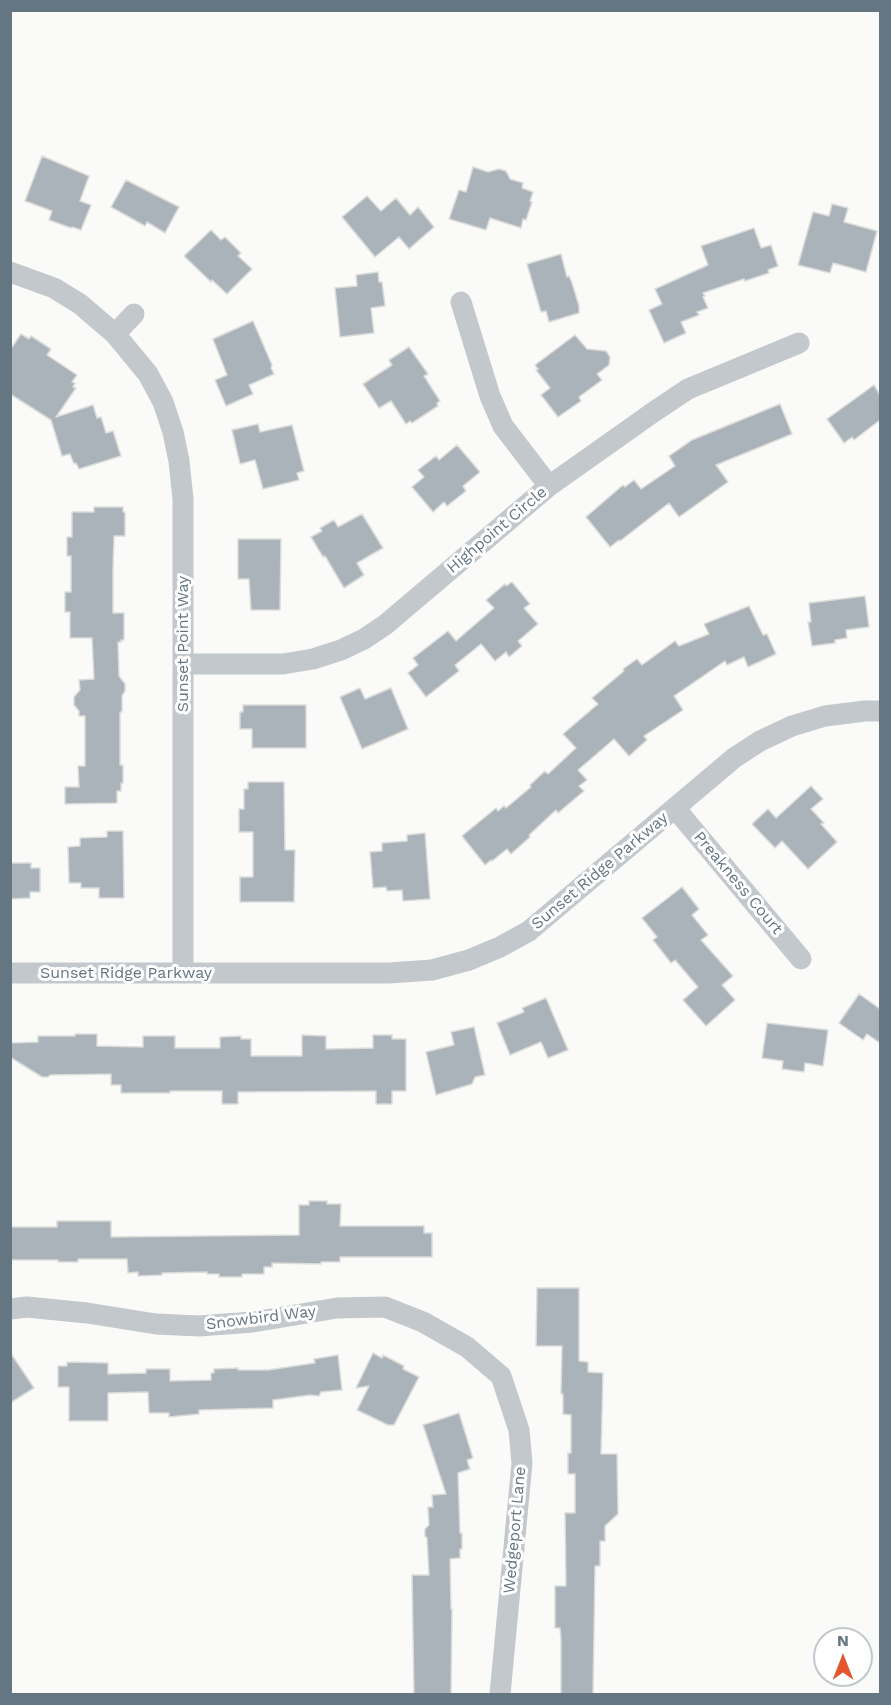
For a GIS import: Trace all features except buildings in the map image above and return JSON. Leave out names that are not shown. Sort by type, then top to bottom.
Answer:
[{"type":"street","name":"Sunset Point Way","points":[[10,272],[54,288],[80,304],[115,333],[148,374],[163,402],[173,432],[183,499],[183,973]]},
{"type":"street","points":[[462,302],[490,396],[503,426],[549,486]]},
{"type":"street","points":[[115,333],[134,314]]},
{"type":"street","name":"Highpoint Circle","points":[[183,664],[283,664],[313,659],[341,650],[385,625],[549,486],[688,389],[799,343]]},
{"type":"street","name":"Sunset Ridge Parkway","points":[[10,973],[389,973],[432,970],[468,960],[500,947],[529,931],[734,758],[760,741],[792,726],[825,716],[880,711]]},
{"type":"street","name":"Preakness Court","points":[[675,808],[801,958]]},
{"type":"street","name":"Snowbird Way","points":[[10,1309],[27,1307],[87,1313],[156,1324],[199,1326],[253,1322],[337,1308],[385,1307],[423,1322],[467,1347]]},
{"type":"street","name":"Wedgeport Lane","points":[[467,1347],[501,1376],[519,1430],[522,1463],[500,1695]]}]
